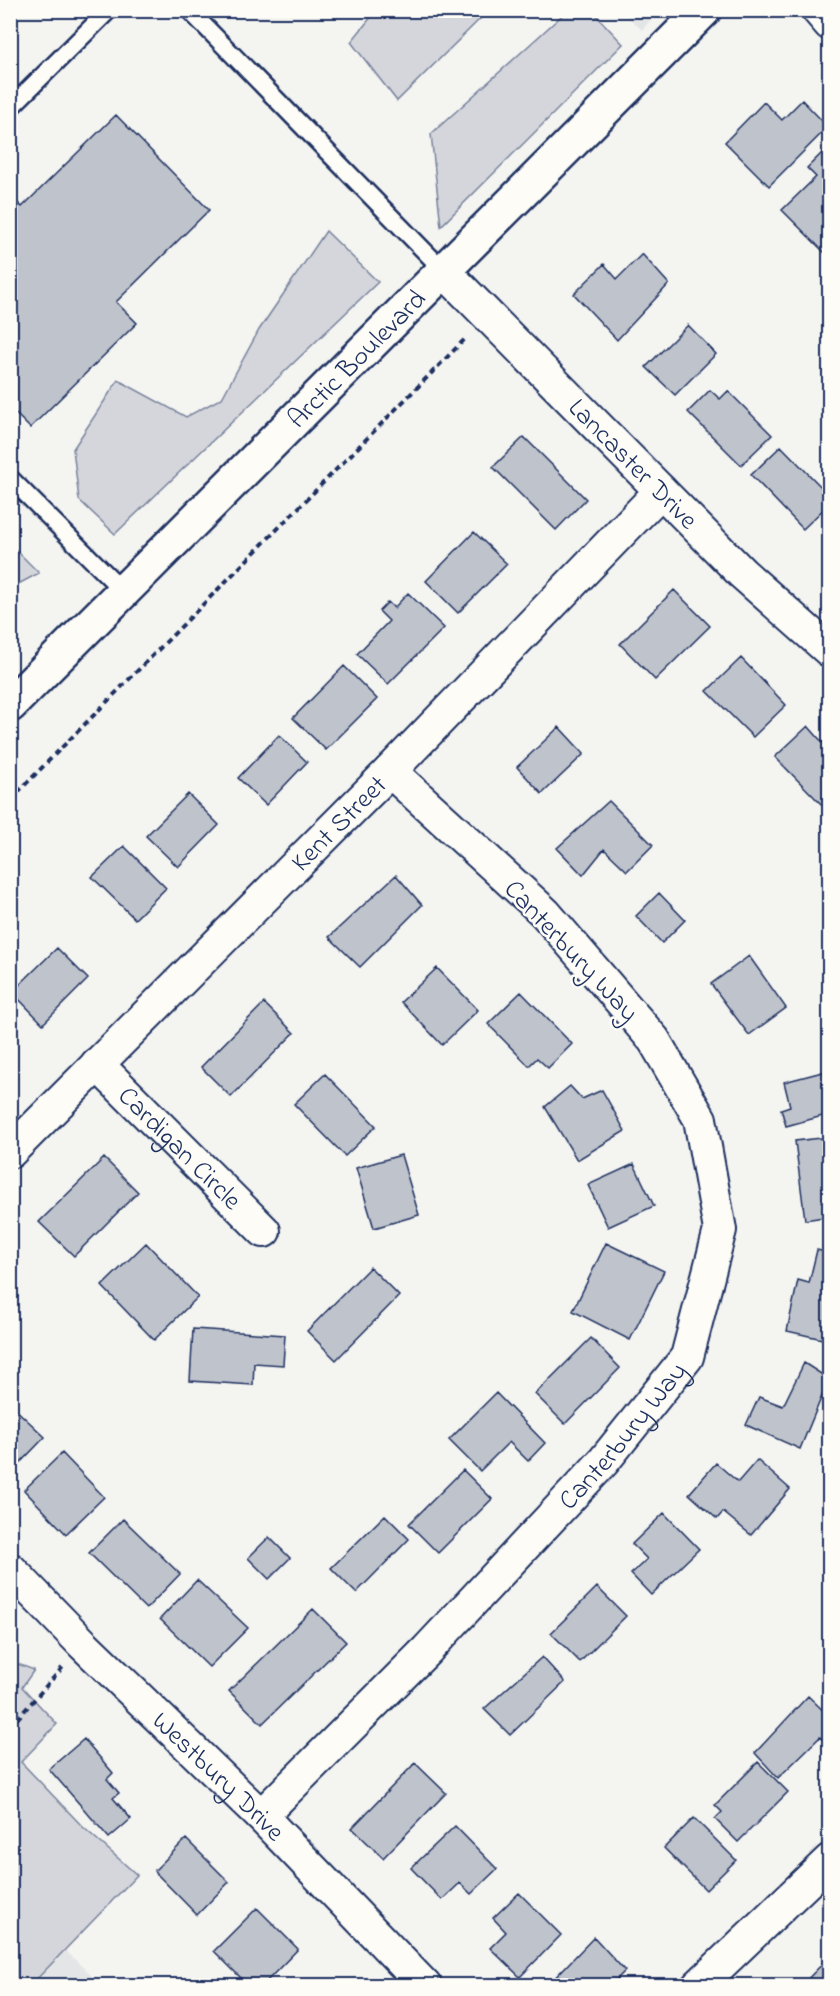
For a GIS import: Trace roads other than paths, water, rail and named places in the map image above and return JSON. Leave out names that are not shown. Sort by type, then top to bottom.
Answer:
[{"type":"main road","name":"Arctic Boulevard","points":[[10,705],[704,10]]},
{"type":"street","points":[[818,10],[830,24]]},
{"type":"street","name":"Lancaster Drive","points":[[444,271],[741,573],[830,651]]},
{"type":"street","name":"Kent Street","points":[[10,1152],[390,771],[661,491]]},
{"type":"street","name":"Canterbury Way","points":[[261,1816],[427,1650],[603,1462],[687,1357],[720,1230],[700,1119],[654,1040],[545,913],[390,771]]},
{"type":"street","name":"Cardigan Circle","points":[[97,1064],[264,1231]]},
{"type":"street","name":"Westbury Drive","points":[[10,1569],[83,1644],[261,1816],[425,1986]]},
{"type":"street","points":[[698,1986],[830,1860]]},
{"type":"lane","points":[[10,108],[109,10]]},
{"type":"lane","points":[[189,10],[444,271]]},
{"type":"lane","points":[[10,478],[123,591]]}]
